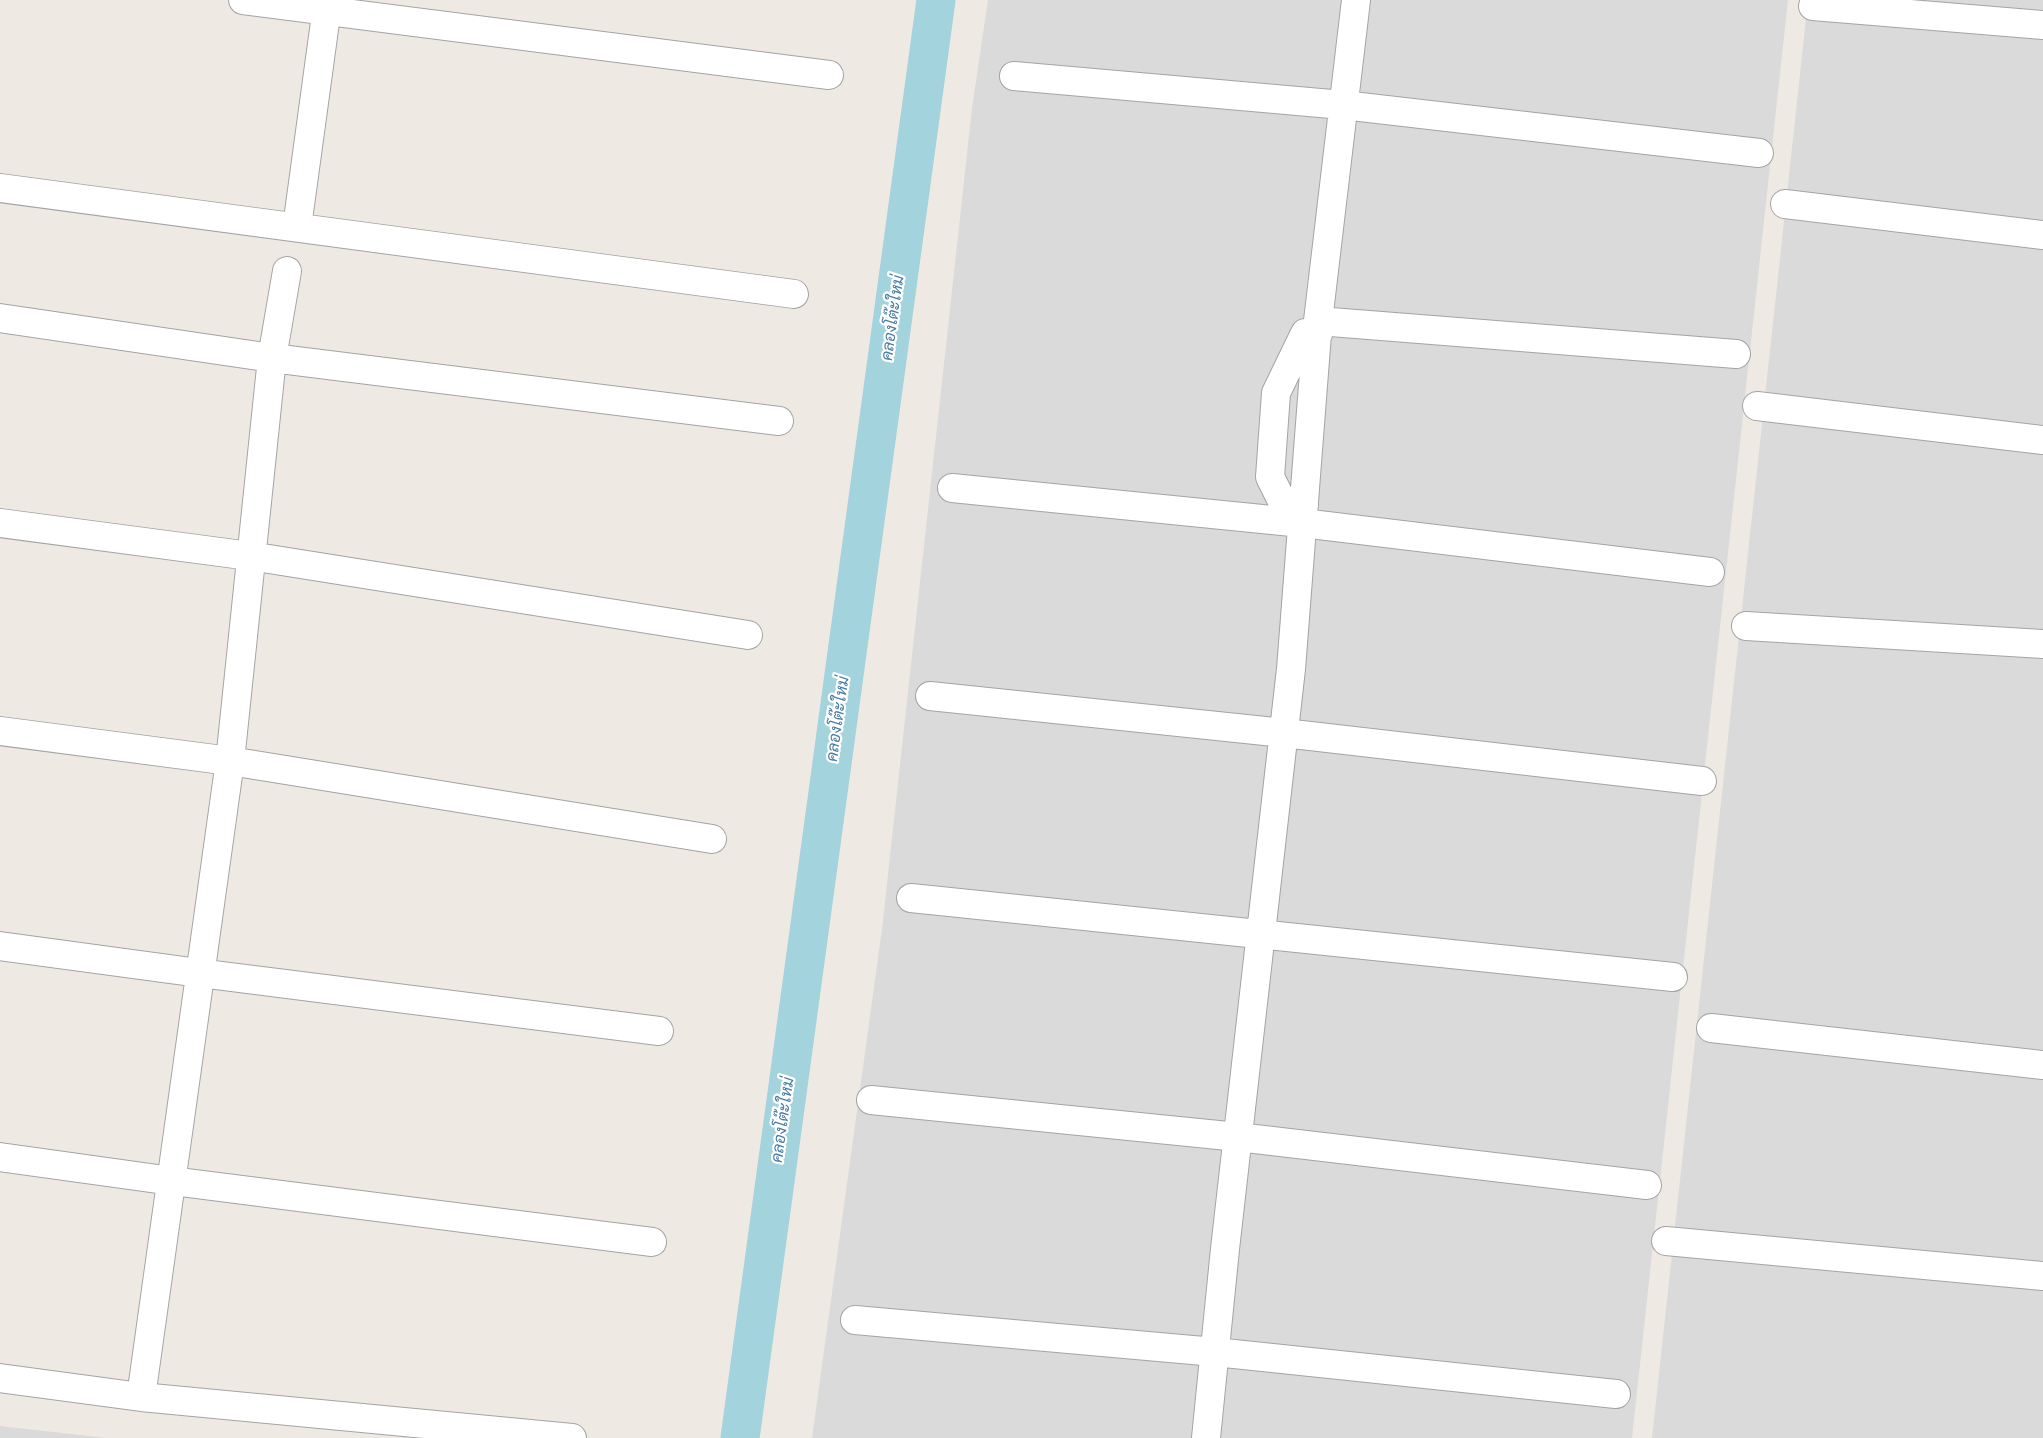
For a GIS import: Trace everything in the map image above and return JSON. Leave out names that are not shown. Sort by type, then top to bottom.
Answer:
[{"type":"street","points":[[243,0],[327,5],[829,75]]},
{"type":"street","points":[[1206,1438],[1291,670],[1318,327],[1356,0]]},
{"type":"street","points":[[297,227],[327,5]]},
{"type":"street","points":[[1813,6],[2043,25]]},
{"type":"street","points":[[1014,76],[1344,105],[1759,153]]},
{"type":"street","points":[[0,188],[794,294]]},
{"type":"street","points":[[1785,204],[2043,235]]},
{"type":"street","points":[[142,1397],[199,974],[230,761],[272,358],[286,271]]},
{"type":"street","points":[[0,318],[272,358],[780,421]]},
{"type":"street","points":[[1303,514],[1282,499],[1270,477],[1276,393],[1305,333],[1318,327],[1736,354]]},
{"type":"street","points":[[1757,406],[2043,440]]},
{"type":"street","points":[[952,488],[1303,514],[1710,572]]},
{"type":"street","points":[[0,523],[250,556],[748,635]]},
{"type":"street","points":[[1746,626],[2043,644]]},
{"type":"street","points":[[930,696],[1284,733],[1702,781]]},
{"type":"street","points":[[0,731],[230,761],[712,839]]},
{"type":"street","points":[[911,898],[1673,976]]},
{"type":"street","points":[[0,946],[199,974],[659,1031]]},
{"type":"street","points":[[1711,1028],[2043,1065]]},
{"type":"street","points":[[871,1100],[1238,1137],[1647,1186]]},
{"type":"street","points":[[0,1157],[172,1181],[652,1242]]},
{"type":"street","points":[[1666,1242],[2043,1276]]},
{"type":"street","points":[[855,1320],[1215,1352],[1616,1394]]},
{"type":"street","points":[[0,1378],[142,1397],[572,1438]]},
{"type":"shaded area","points":[[988,0],[1788,0],[1632,1438],[812,1438],[882,929],[972,108]]},
{"type":"shaded area","points":[[1808,0],[2043,0],[2043,1438],[1652,1438]]},
{"type":"shaded area","points":[[0,1426],[106,1438],[0,1438]]},
{"type":"waterway","name":"คลองโต๊ะใหม่","points":[[740,1438],[936,0]]}]
